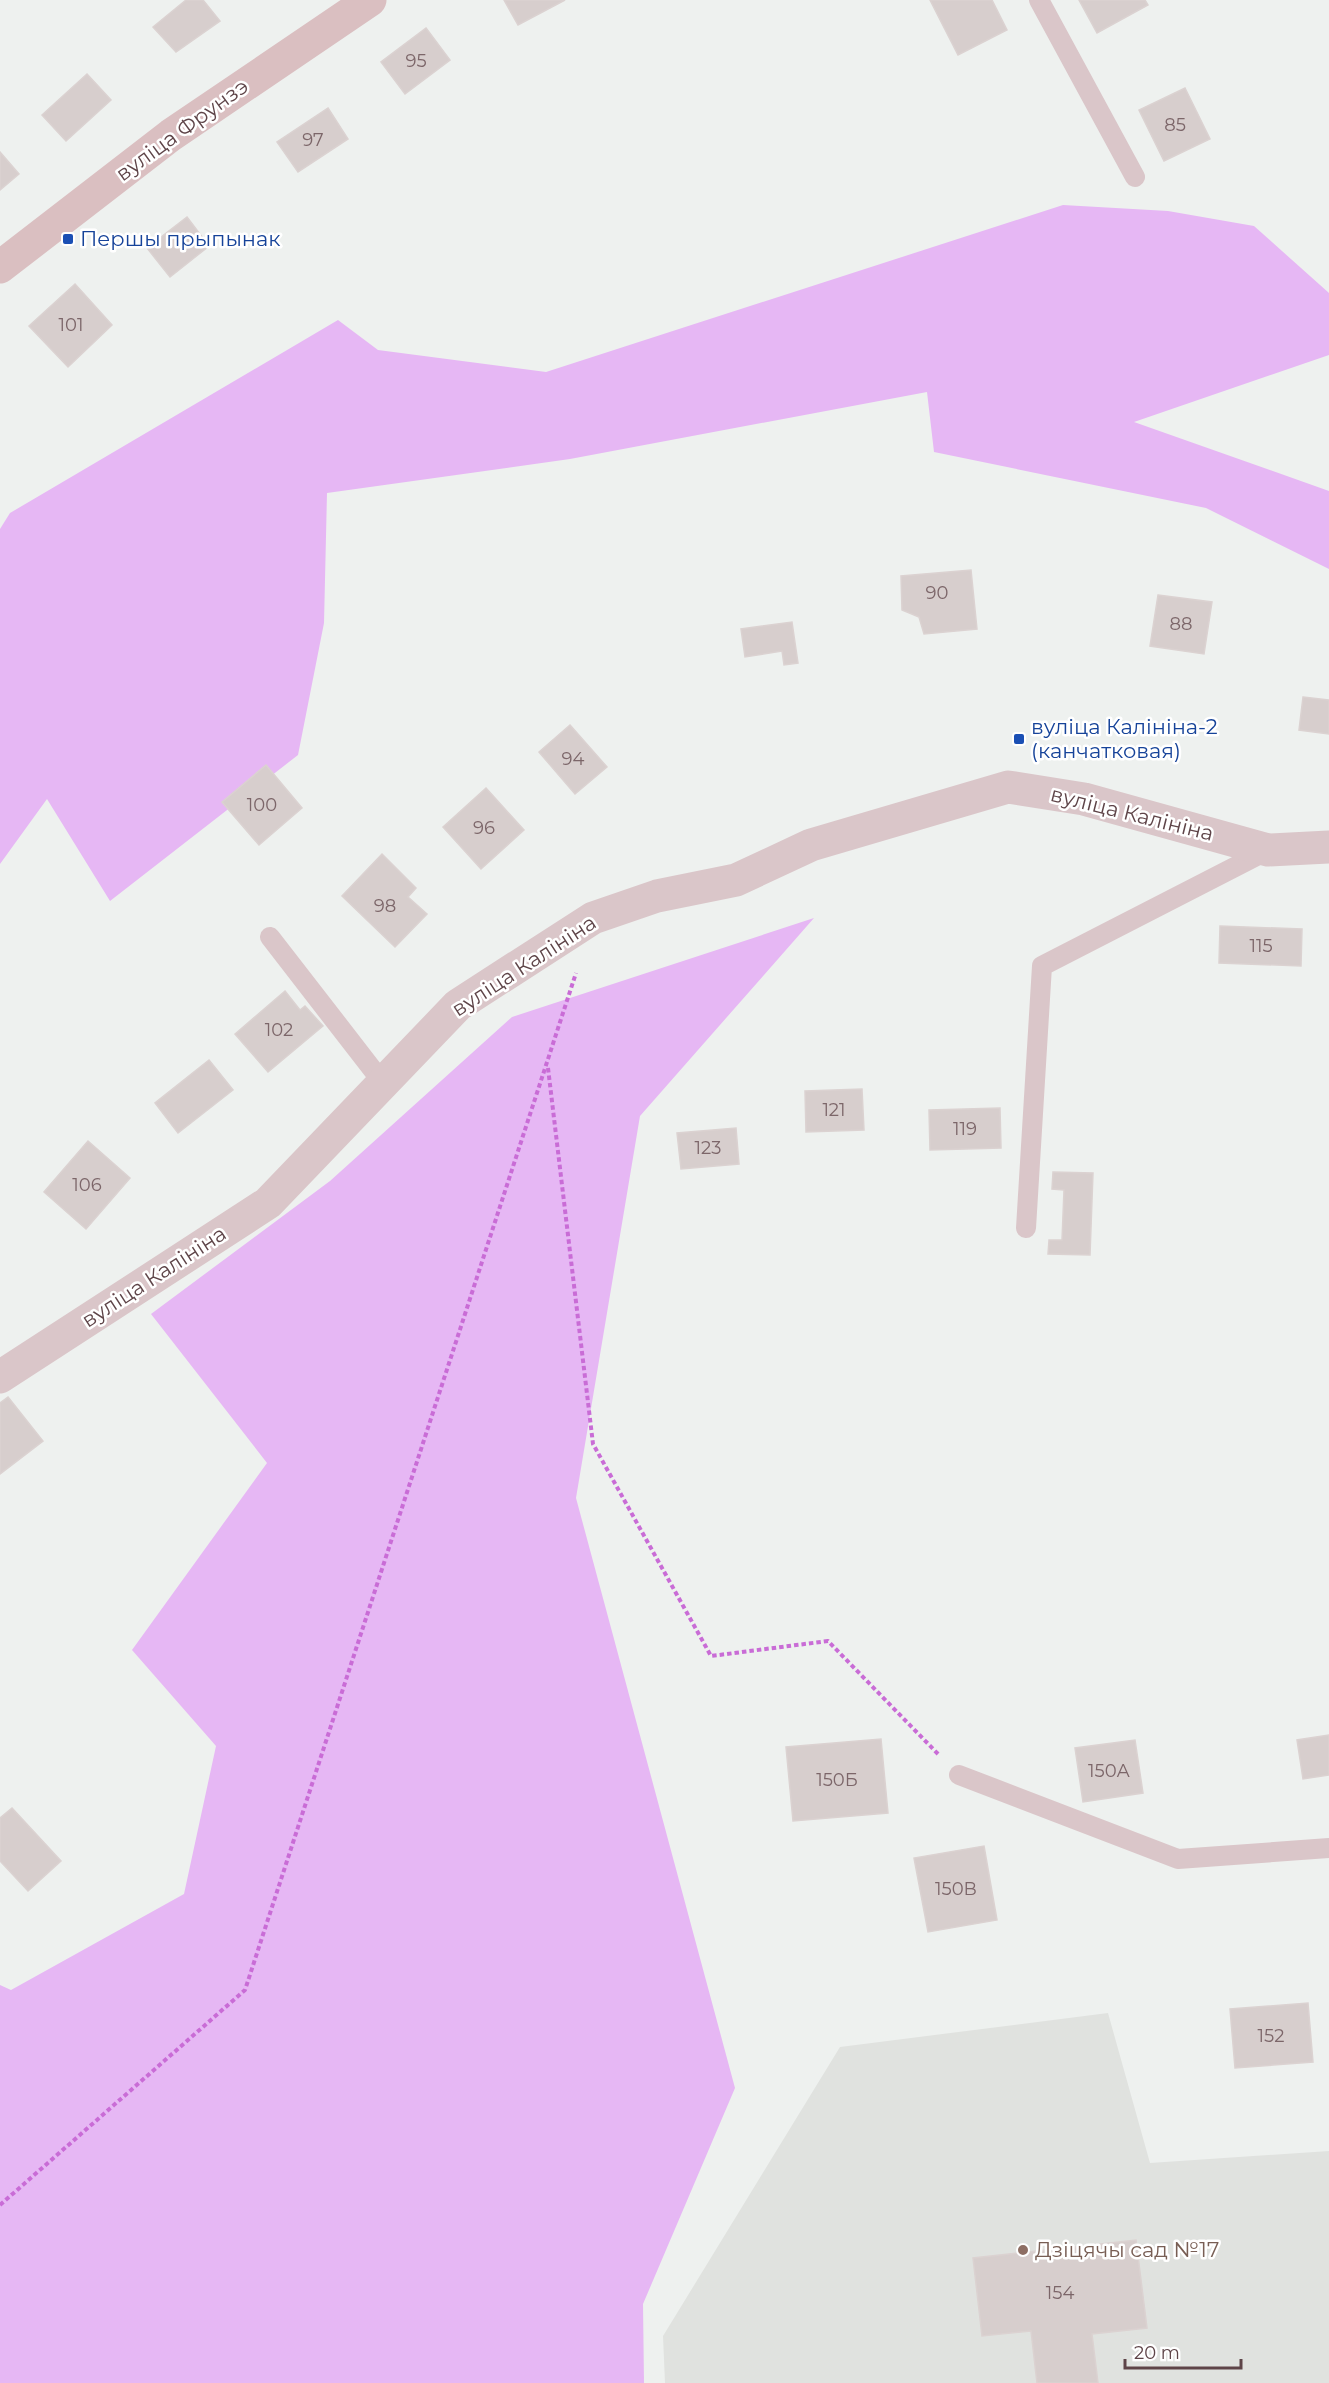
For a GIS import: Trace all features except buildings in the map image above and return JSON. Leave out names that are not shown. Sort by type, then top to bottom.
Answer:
[{"type":"street","name":"вуліца Фрунзэ","points":[[0,267],[171,135],[370,0]]},
{"type":"street","name":"вуліца Калініна","points":[[0,1377],[268,1203],[458,1005],[593,918],[657,896],[736,880],[811,845],[1008,787],[1084,799],[1268,850],[1329,847]]},
{"type":"lane","points":[[1039,0],[1135,177]]},
{"type":"lane","points":[[1026,1228],[1042,966],[1268,850]]},
{"type":"lane","points":[[270,937],[382,1083]]},
{"type":"lane","points":[[959,1775],[1178,1859],[1329,1848]]},
{"type":"path","points":[[0,2205],[245,1990],[548,1066],[593,918]]},
{"type":"path","points":[[548,1066],[593,1444],[711,1656],[828,1641],[959,1775]]},
{"type":"shaded area","points":[[1063,205],[1168,211],[1254,226],[1329,293],[1329,355],[1134,422],[1329,491],[1329,569],[1206,508],[934,452],[927,392],[570,459],[327,493],[324,623],[298,755],[110,901],[47,799],[0,864],[0,529],[10,513],[338,320],[378,350],[546,372]]},
{"type":"shaded area","points":[[814,918],[640,1116],[576,1498],[735,2088],[643,2304],[644,2383],[0,2383],[0,1985],[11,1990],[184,1894],[216,1746],[132,1650],[267,1463],[151,1314],[330,1181],[512,1017]]},
{"type":"shaded area","name":"Дзіцячы сад №17","points":[[1108,2013],[1150,2163],[1329,2151],[1329,2383],[665,2383],[663,2336],[840,2047]]},
{"type":"place","name":"Першы прыпынак","points":[[68,239]]},
{"type":"place","name":"вуліца Калініна-2 (канчатковая)","points":[[1019,739]]},
{"type":"place","name":"Дзіцячы сад №17","points":[[1023,2250]]}]
